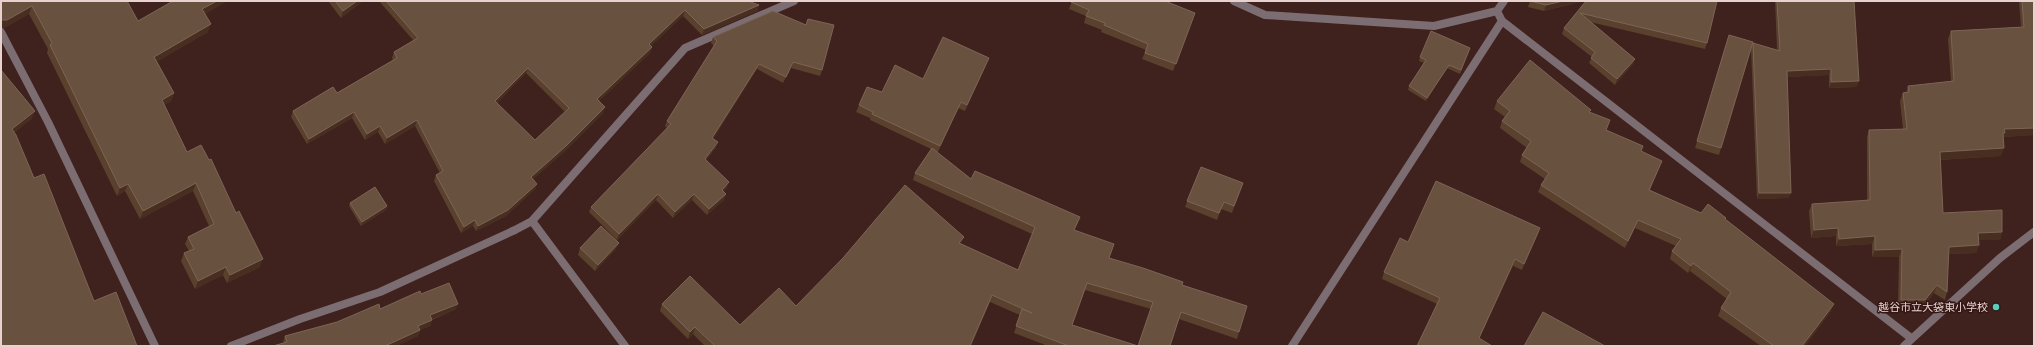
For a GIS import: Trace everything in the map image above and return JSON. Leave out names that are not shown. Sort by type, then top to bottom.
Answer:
[{"type":"street","points":[[231,346],[300,319],[380,292],[532,221],[685,48],[794,1]]},
{"type":"street","points":[[1234,1],[1265,15],[1434,26],[1497,11],[1504,1]]},
{"type":"street","points":[[1497,11],[1502,21],[1911,338]]},
{"type":"street","points":[[1292,346],[1502,21]]},
{"type":"street","points":[[1,32],[48,122],[155,346]]},
{"type":"street","points":[[532,221],[625,346]]},
{"type":"street","points":[[1904,346],[2000,258],[2034,232]]},
{"type":"building","points":[[1,1],[127,1],[138,21],[173,1],[217,1],[202,9],[211,24],[154,57],[174,93],[162,100],[187,152],[201,145],[209,160],[211,159],[236,213],[239,211],[263,259],[230,275],[226,267],[198,281],[184,253],[194,249],[188,237],[214,224],[196,183],[143,211],[128,184],[120,188],[50,45],[52,43],[32,6],[7,20],[1,20]]},
{"type":"building","points":[[335,1],[357,1],[343,11]]},
{"type":"building","points":[[386,1],[748,1],[759,5],[704,29],[685,10],[649,44],[652,47],[597,99],[605,107],[566,146],[531,177],[537,184],[508,210],[478,226],[475,220],[464,227],[436,175],[443,171],[417,120],[387,138],[380,126],[367,134],[354,112],[309,139],[293,111],[333,87],[337,93],[397,58],[394,52],[418,38]],"holes":[[[528,68],[569,108],[535,140],[495,101]]]},
{"type":"building","points":[[1165,1],[1195,13],[1176,64],[1145,53],[1148,44],[1104,25],[1105,23],[1086,16],[1089,10],[1071,2]]},
{"type":"building","points":[[1530,1],[1563,1],[1546,5]]},
{"type":"building","points":[[1586,1],[1717,1],[1707,43],[1580,13],[1635,59],[1617,79],[1591,58],[1595,52],[1564,28]]},
{"type":"building","points":[[1777,1],[1854,1],[1859,81],[1831,82],[1831,69],[1787,71],[1791,193],[1759,193],[1753,43],[1780,51]]},
{"type":"building","points":[[2022,1],[2034,1],[2034,128],[2004,129],[2004,148],[1940,152],[1943,213],[2002,210],[2002,232],[1978,233],[1979,245],[1949,247],[1947,292],[1937,285],[1925,300],[1901,300],[1902,249],[1875,250],[1875,236],[1839,239],[1838,228],[1814,230],[1812,204],[1870,200],[1869,130],[1907,129],[1903,93],[1909,92],[1908,86],[1954,81],[1951,31],[2024,27]]},
{"type":"building","points":[[773,11],[806,25],[808,19],[834,25],[822,70],[793,62],[786,77],[759,64],[712,138],[718,142],[705,159],[729,182],[722,190],[726,194],[709,209],[694,194],[675,212],[658,194],[619,234],[591,207],[671,124],[667,121],[717,41],[713,37]]},
{"type":"building","points":[[1431,31],[1470,48],[1461,70],[1449,65],[1427,98],[1409,86],[1426,60],[1420,57]]},
{"type":"building","points":[[1729,35],[1753,42],[1721,148],[1697,141]]},
{"type":"building","points":[[943,37],[989,58],[967,105],[961,102],[940,146],[872,114],[873,112],[859,105],[867,87],[882,92],[895,65],[923,79]]},
{"type":"building","points":[[1530,60],[1591,110],[1589,112],[1610,120],[1606,130],[1643,146],[1641,151],[1662,161],[1649,190],[1701,213],[1708,204],[1834,304],[1802,346],[1774,346],[1721,308],[1731,292],[1693,263],[1691,266],[1672,251],[1681,239],[1638,220],[1628,241],[1541,185],[1549,173],[1522,155],[1531,141],[1502,121],[1510,111],[1497,101]]},
{"type":"building","points":[[1,70],[35,111],[12,129],[34,178],[44,174],[94,301],[116,292],[137,346],[1,346]]},
{"type":"building","points":[[932,148],[971,179],[975,171],[1080,217],[1074,230],[1114,244],[1109,258],[1143,268],[1183,282],[1182,285],[1247,306],[1239,332],[1181,312],[1170,346],[1138,346],[1069,346],[1016,326],[1022,309],[1032,313],[992,295],[970,346],[715,346],[695,327],[690,332],[662,304],[690,276],[740,325],[779,288],[796,306],[843,258],[905,185],[964,237],[959,243],[1018,270],[1035,227],[915,173]],"holes":[[[1087,283],[1153,302],[1138,346],[1072,325]]]},
{"type":"building","points":[[1201,167],[1243,183],[1234,206],[1224,202],[1219,213],[1187,201]]},
{"type":"building","points":[[1436,181],[1540,228],[1524,264],[1515,259],[1479,338],[1492,346],[1417,346],[1440,298],[1384,272],[1400,238],[1408,242]]},
{"type":"building","points":[[375,187],[387,206],[362,222],[350,203]]},
{"type":"building","points":[[601,226],[619,243],[598,265],[580,248]]},
{"type":"building","points":[[449,283],[458,304],[430,315],[432,320],[418,326],[420,330],[385,346],[273,346],[287,342],[285,336],[337,322],[379,304],[380,309],[420,291],[421,294]]},
{"type":"building","points":[[1543,312],[1605,346],[1524,346]]},
{"type":"place","name":"越谷市立大袋東小学校","points":[[1996,307]]}]
